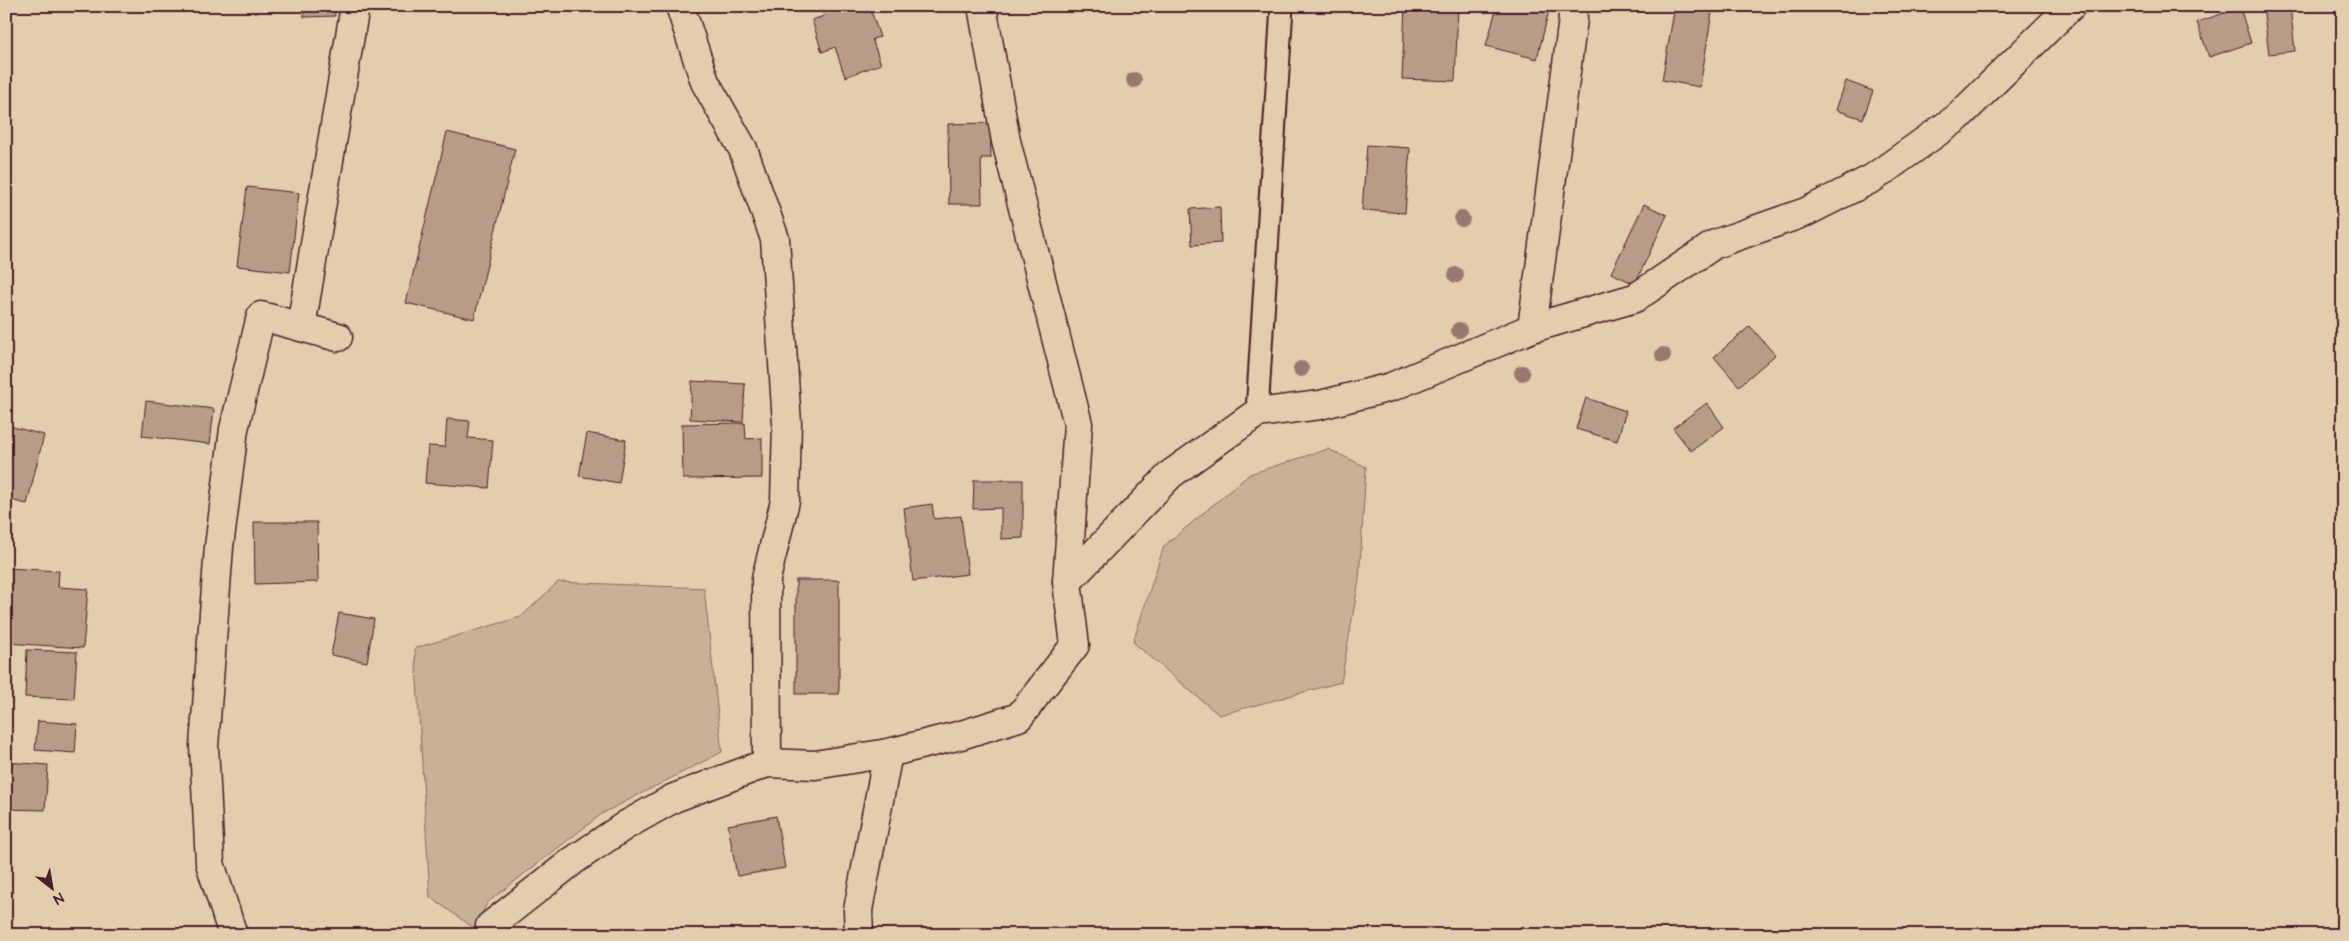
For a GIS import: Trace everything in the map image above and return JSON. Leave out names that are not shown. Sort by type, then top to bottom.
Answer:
[{"type":"street","points":[[301,327],[355,6]]},
{"type":"street","points":[[680,6],[706,82],[743,149],[775,239],[787,434],[785,501],[766,580],[767,763]]},
{"type":"street","points":[[489,935],[490,926],[574,860],[626,824],[674,798],[767,763],[815,765],[888,753],[961,735],[1020,717],[1075,644],[1067,582],[1078,424],[1006,141],[982,6]]},
{"type":"street","points":[[1532,328],[1573,19],[1572,6]]},
{"type":"street","points":[[1067,582],[1171,474],[1257,413],[1320,405],[1391,387],[1532,328],[1635,298],[1715,244],[1806,212],[1874,178],[1957,118],[2071,6]]},
{"type":"street","points":[[232,935],[210,863],[204,746],[219,546],[234,429],[261,316],[338,336]]},
{"type":"street","points":[[859,935],[858,910],[888,753]]},
{"type":"lane","points":[[1257,413],[1282,6]]},
{"type":"shaded area","points":[[1328,449],[1366,467],[1359,580],[1341,682],[1219,715],[1133,642],[1164,546],[1250,474]]},
{"type":"shaded area","points":[[558,582],[704,588],[722,752],[603,813],[488,902],[474,928],[430,897],[415,648],[521,617]]},
{"type":"building","points":[[304,6],[334,6],[335,16],[304,17]]},
{"type":"building","points":[[825,6],[861,6],[862,11],[870,8],[880,37],[872,39],[881,64],[845,77],[835,47],[822,52],[812,20],[824,16],[821,8]]},
{"type":"building","points":[[1405,6],[1458,6],[1455,81],[1402,79]]},
{"type":"building","points":[[1497,6],[1550,6],[1537,59],[1486,46]]},
{"type":"building","points":[[1675,6],[1713,6],[1700,87],[1662,80]]},
{"type":"building","points":[[2263,6],[2290,6],[2295,51],[2269,54]]},
{"type":"building","points":[[2240,8],[2251,43],[2209,57],[2197,22]]},
{"type":"building","points":[[1846,81],[1873,91],[1863,119],[1836,110]]},
{"type":"building","points":[[990,123],[991,158],[981,158],[982,204],[949,204],[948,124]]},
{"type":"building","points":[[447,132],[515,149],[474,319],[406,303]]},
{"type":"building","points":[[1367,145],[1410,148],[1405,213],[1362,210]]},
{"type":"building","points":[[247,187],[299,193],[290,272],[237,266]]},
{"type":"building","points":[[1644,204],[1667,215],[1635,284],[1611,273]]},
{"type":"building","points":[[1220,207],[1221,243],[1192,245],[1190,209]]},
{"type":"building","points":[[1750,326],[1775,355],[1739,386],[1714,357]]},
{"type":"building","points":[[692,381],[745,384],[743,422],[690,419]]},
{"type":"building","points":[[1586,398],[1626,411],[1617,441],[1576,429]]},
{"type":"building","points":[[146,401],[214,409],[210,444],[142,436]]},
{"type":"building","points":[[1707,403],[1724,427],[1691,451],[1673,428]]},
{"type":"building","points":[[447,419],[470,421],[468,438],[493,440],[489,488],[425,483],[428,446],[445,447]]},
{"type":"building","points":[[745,423],[746,439],[762,438],[762,478],[683,479],[682,424]]},
{"type":"building","points":[[9,426],[44,435],[27,504],[6,499],[6,437]]},
{"type":"building","points":[[587,433],[626,440],[619,483],[579,476]]},
{"type":"building","points":[[974,480],[1023,480],[1023,538],[1001,539],[1001,508],[973,509]]},
{"type":"building","points":[[932,504],[934,519],[961,516],[968,574],[913,581],[904,508]]},
{"type":"building","points":[[254,522],[317,522],[318,582],[255,584]]},
{"type":"building","points":[[6,568],[59,571],[58,587],[88,589],[83,648],[6,643]]},
{"type":"building","points":[[796,580],[839,580],[839,694],[796,694]]},
{"type":"building","points":[[339,613],[374,619],[367,662],[331,655]]},
{"type":"building","points":[[27,650],[77,652],[74,699],[25,697]]},
{"type":"building","points":[[38,721],[77,724],[75,753],[35,750]]},
{"type":"building","points":[[6,762],[48,765],[45,810],[6,809]]},
{"type":"building","points":[[776,816],[785,868],[737,876],[728,825]]}]
